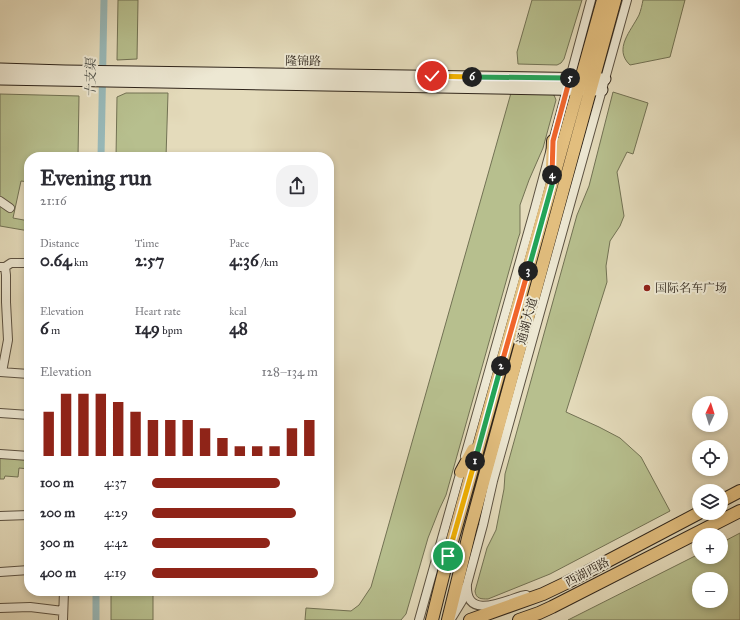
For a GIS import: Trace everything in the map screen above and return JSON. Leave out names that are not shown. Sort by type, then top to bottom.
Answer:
[{"type":"main road","name":"通湖大道","points":[[432,620],[448,556],[552,185],[574,84],[604,0]]},
{"type":"main road","name":"通湖大道","points":[[450,620],[470,530],[498,428],[598,84],[615,0]]},
{"type":"main road","name":"隆锦路","points":[[0,69],[65,75]]},
{"type":"main road","name":"隆锦路","points":[[0,79],[65,75],[598,84]]},
{"type":"main road","points":[[552,185],[553,141]]},
{"type":"main road","points":[[498,428],[514,406]]},
{"type":"main road","points":[[461,472],[482,435]]},
{"type":"main road","points":[[728,497],[740,491]]},
{"type":"main road","name":"西湖西路","points":[[519,620],[559,604],[740,511]]},
{"type":"main road","name":"西湖西路","points":[[470,620],[543,594],[692,517]]},
{"type":"main road","points":[[537,620],[559,604]]},
{"type":"street","points":[[419,620],[553,141],[574,84],[591,0]]},
{"type":"street","points":[[450,620],[462,601],[483,526],[493,481],[598,84],[627,0]]},
{"type":"street","points":[[0,201],[10,208]]},
{"type":"street","points":[[24,263],[11,263],[2,267],[6,276],[8,340],[1,372],[24,374]]},
{"type":"street","points":[[0,414],[24,415]]},
{"type":"street","points":[[0,454],[24,456]]},
{"type":"street","points":[[0,516],[24,515]]},
{"type":"street","points":[[0,572],[24,570]]},
{"type":"street","points":[[466,584],[466,591],[469,601],[474,605],[480,606],[487,606],[521,596],[543,594]]},
{"type":"street","points":[[63,620],[64,596]]},
{"type":"street","points":[[0,608],[30,607],[63,611]]},
{"type":"green space","points":[[118,0],[138,0],[137,59],[117,60]]},
{"type":"green space","points":[[532,0],[582,0],[564,59],[557,65],[518,64],[517,52]]},
{"type":"green space","points":[[643,0],[685,0],[670,57],[630,65],[625,59],[623,46],[639,15]]},
{"type":"green space","points":[[613,92],[648,103],[633,154],[627,152],[617,172],[624,216],[620,226],[610,241],[606,266],[607,282],[566,412],[620,438],[641,457],[670,511],[550,574],[488,599],[481,599],[476,596],[475,591],[487,548],[496,530],[504,489],[505,474],[577,215],[589,186]]},
{"type":"green space","points":[[126,93],[168,93],[166,152],[116,152],[117,97]]},
{"type":"green space","points":[[511,93],[549,93],[554,95],[556,100],[543,148],[520,205],[520,233],[446,495],[428,538],[406,614],[401,620],[305,620],[306,608],[351,611],[359,605],[371,587]]},
{"type":"green space","points":[[0,94],[79,96],[78,152],[24,152],[24,181],[21,181],[13,218],[24,220],[24,230],[0,226]]},
{"type":"green space","points":[[0,456],[24,458],[24,468],[19,468],[18,477],[5,476],[4,479],[0,479]]},
{"type":"green space","points":[[740,533],[740,620],[568,620],[692,558],[692,564],[728,564],[728,539]]},
{"type":"green space","points":[[111,596],[153,596],[153,620],[111,620]]},
{"type":"waterway","name":"十支渠","points":[[101,152],[104,0]]},
{"type":"waterway","name":"十支渠","points":[[96,596],[96,620]]},
{"type":"place","name":"国际名车广场","points":[[647,288]]},
{"type":"route","points":[[432,76],[570,78],[553,141],[552,185],[448,556]]}]
